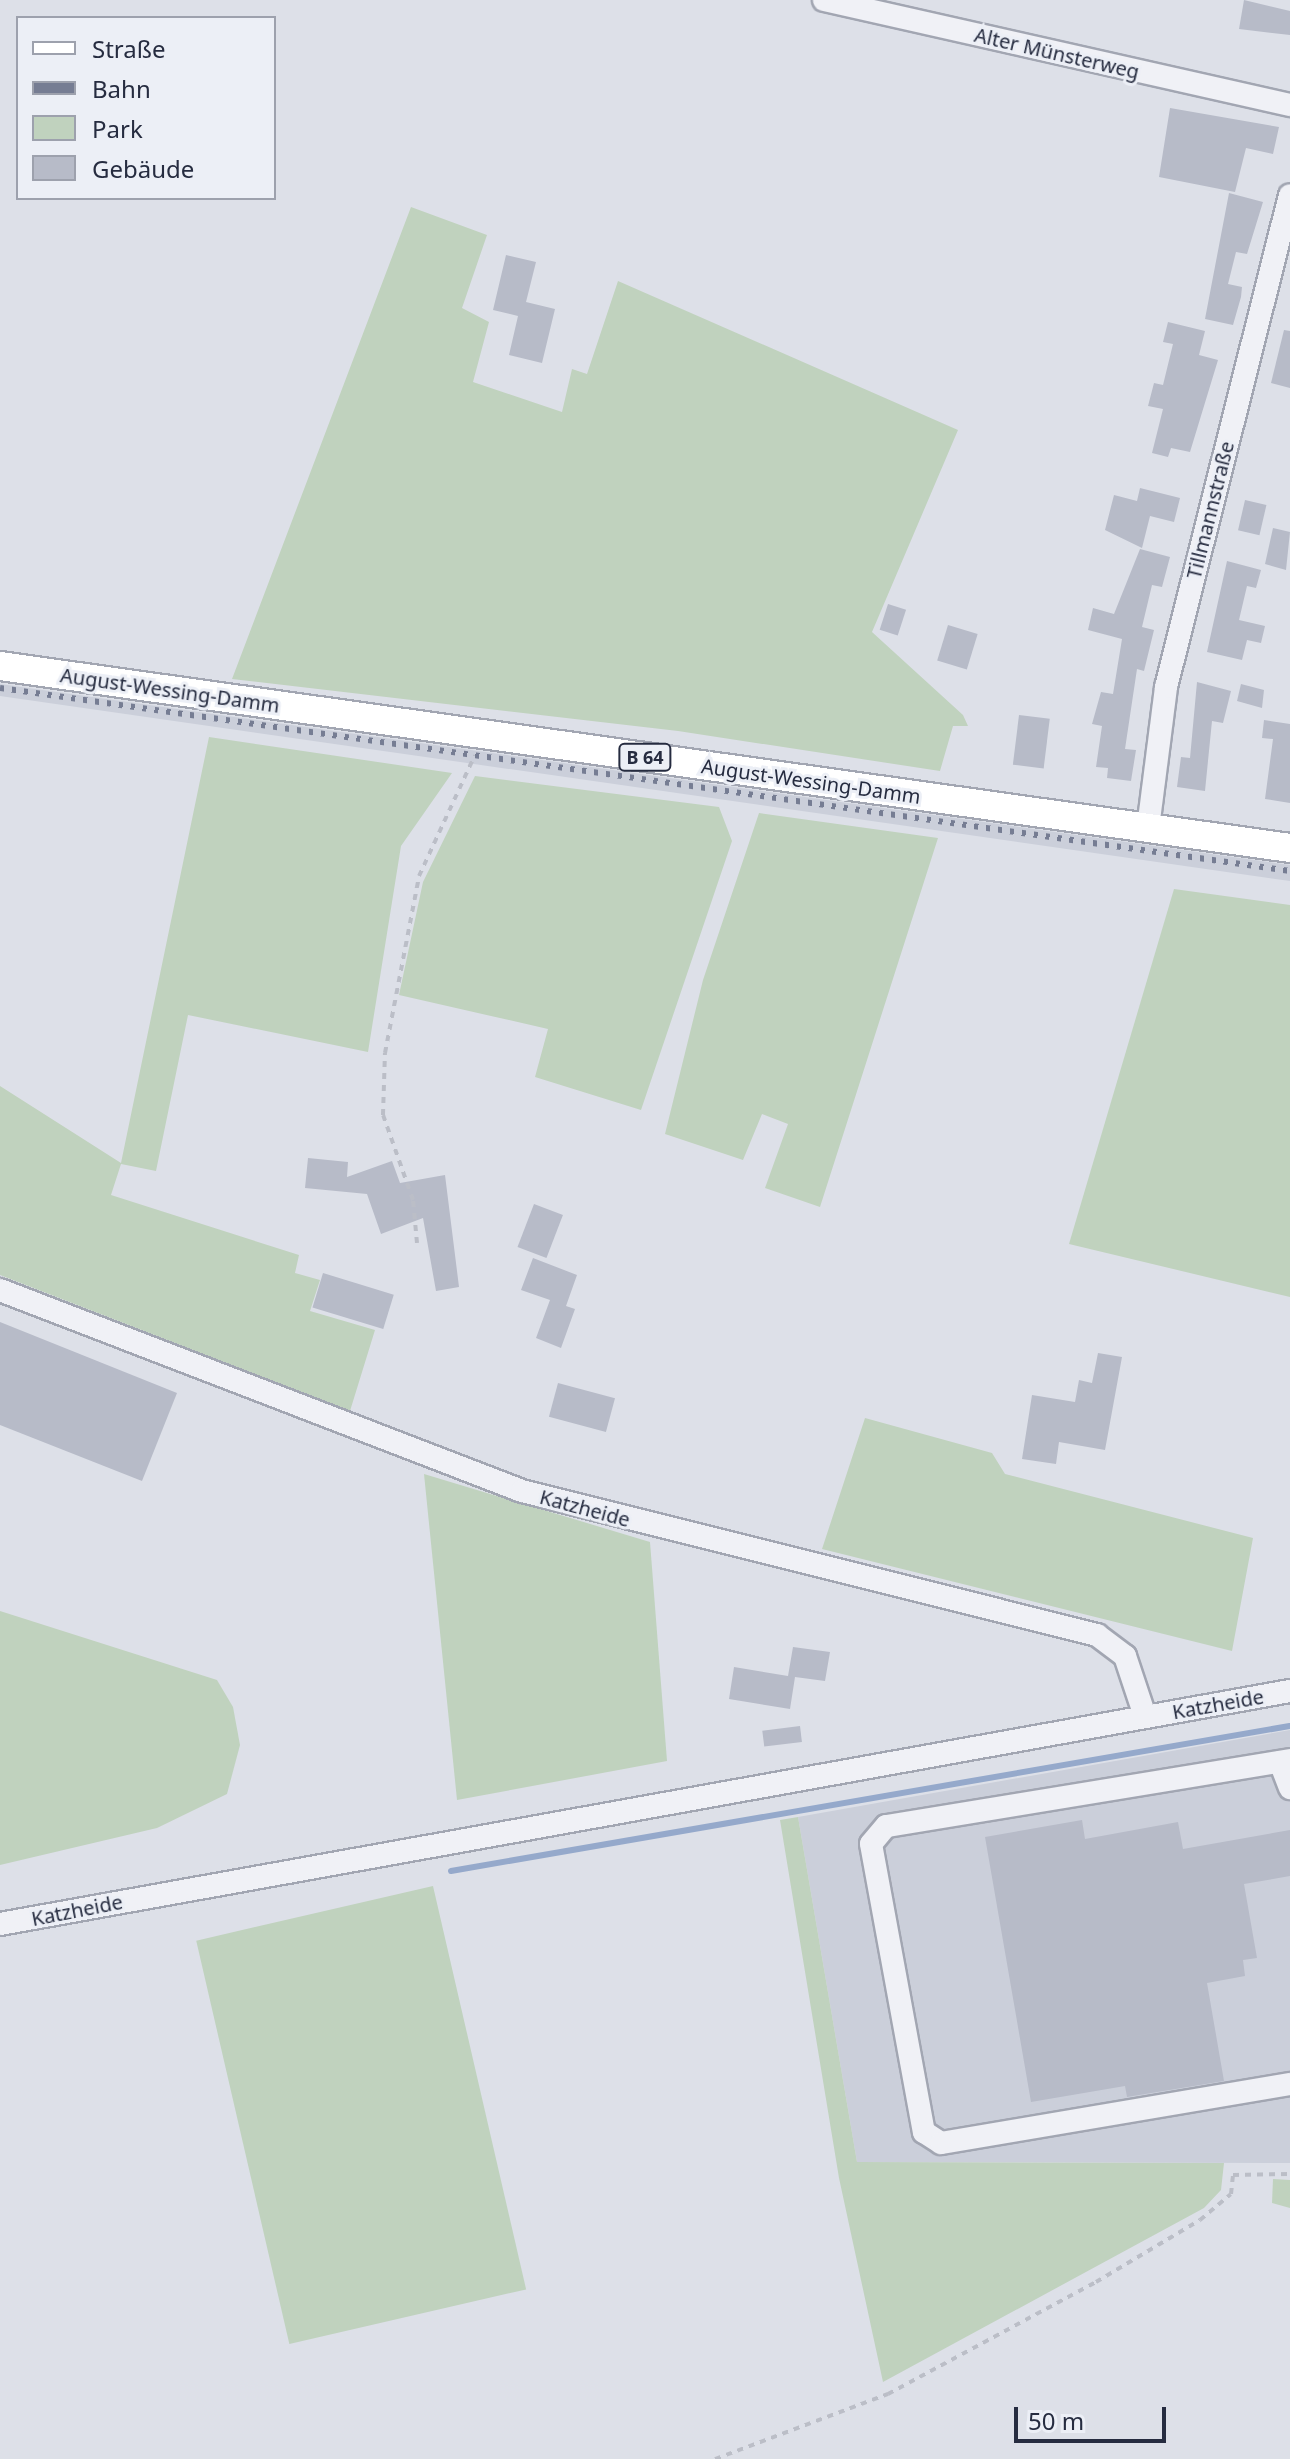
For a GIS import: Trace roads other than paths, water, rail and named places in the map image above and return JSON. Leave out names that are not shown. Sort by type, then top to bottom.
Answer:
[{"type":"main road","name":"August-Wessing-Damm","points":[[0,666],[1290,848]]},
{"type":"street","name":"Alter Münsterweg","points":[[824,0],[1290,105]]},
{"type":"street","name":"Tillmannstraße","points":[[1148,828],[1166,687],[1290,195]]},
{"type":"street","name":"Katzheide","points":[[0,1290],[522,1491],[1097,1635],[1125,1656],[1145,1716]]},
{"type":"street","name":"Katzheide","points":[[0,1924],[1290,1691]]},
{"type":"street","points":[[1290,1788],[1285,1761],[886,1826],[871,1844],[924,2132],[941,2143],[1290,2084]]},
{"type":"waterway","points":[[451,1871],[1290,1726]]},
{"type":"railway","points":[[0,688],[1290,871]]}]
